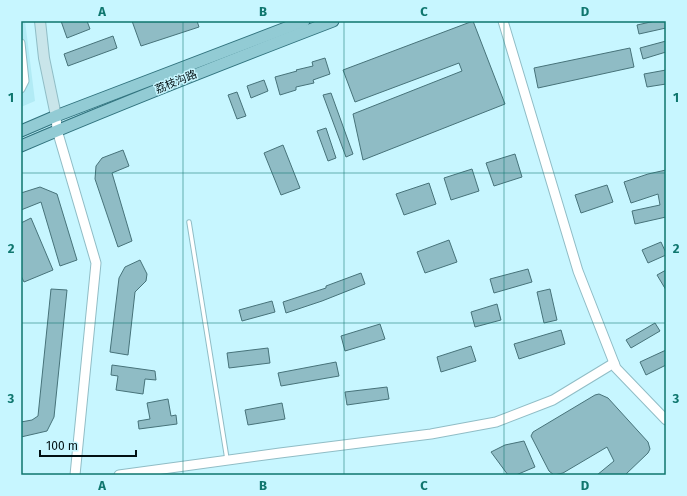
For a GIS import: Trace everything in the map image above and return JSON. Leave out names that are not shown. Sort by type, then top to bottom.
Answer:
[{"type":"main road","points":[[40,21],[44,58],[56,116]]},
{"type":"main road","name":"荔枝沟路","points":[[21,131],[56,116],[304,21]]},
{"type":"main road","name":"荔枝沟路","points":[[21,146],[57,130],[333,21]]},
{"type":"street","points":[[504,21],[578,271],[616,368],[666,420]]},
{"type":"street","points":[[21,43],[25,81],[21,89]]},
{"type":"street","points":[[56,116],[57,130],[96,263],[75,475]]},
{"type":"street","points":[[119,475],[431,434],[496,422],[553,400],[614,363]]},
{"type":"lane","points":[[189,222],[227,460]]},
{"type":"shaded area","points":[[21,21],[25,21],[35,101],[21,107]]},
{"type":"building","points":[[61,21],[87,21],[90,29],[67,38]]},
{"type":"building","points":[[132,21],[197,21],[199,27],[141,46]]},
{"type":"building","points":[[473,21],[505,104],[363,160],[353,114],[462,71],[459,63],[355,102],[343,70]]},
{"type":"building","points":[[655,21],[666,21],[666,28],[639,34],[637,25]]},
{"type":"building","points":[[113,36],[117,48],[68,66],[64,54]]},
{"type":"building","points":[[666,41],[666,52],[643,59],[640,48]]},
{"type":"building","points":[[630,48],[634,67],[538,88],[534,68]]},
{"type":"building","points":[[325,58],[330,74],[313,80],[314,83],[296,87],[296,90],[280,95],[275,77],[313,66],[312,62]]},
{"type":"building","points":[[666,70],[666,84],[647,87],[644,74]]},
{"type":"building","points":[[264,80],[268,91],[251,98],[247,86]]},
{"type":"building","points":[[237,92],[246,116],[237,119],[228,95]]},
{"type":"building","points":[[331,93],[353,154],[346,157],[323,95]]},
{"type":"building","points":[[326,128],[336,158],[328,161],[317,131]]},
{"type":"building","points":[[283,145],[300,188],[281,195],[264,153]]},
{"type":"building","points":[[123,150],[129,166],[112,173],[132,241],[118,247],[95,179],[96,166],[102,158]]},
{"type":"building","points":[[515,154],[522,177],[494,186],[486,163]]},
{"type":"building","points":[[472,169],[479,191],[451,200],[444,178]]},
{"type":"building","points":[[666,170],[666,217],[635,224],[632,211],[660,205],[658,194],[631,203],[624,182]]},
{"type":"building","points":[[429,183],[436,204],[404,215],[396,194]]},
{"type":"building","points":[[607,185],[613,202],[581,213],[575,195]]},
{"type":"building","points":[[40,187],[57,194],[77,260],[60,266],[41,202],[21,210],[21,193]]},
{"type":"building","points":[[31,218],[53,270],[24,282],[21,276],[21,223]]},
{"type":"building","points":[[449,240],[457,262],[425,273],[417,252]]},
{"type":"building","points":[[661,242],[666,255],[648,263],[642,250]]},
{"type":"building","points":[[140,260],[147,274],[146,281],[135,292],[128,355],[110,352],[119,278],[125,267]]},
{"type":"building","points":[[528,269],[532,282],[494,293],[490,279]]},
{"type":"building","points":[[666,270],[666,290],[657,275]]},
{"type":"building","points":[[361,273],[365,284],[286,313],[283,302],[326,288],[326,286]]},
{"type":"building","points":[[51,289],[67,290],[54,417],[47,431],[21,437],[21,422],[32,420],[38,416]]},
{"type":"building","points":[[550,289],[557,320],[544,323],[537,292]]},
{"type":"building","points":[[272,301],[275,312],[242,321],[239,310]]},
{"type":"building","points":[[497,304],[501,320],[475,327],[471,312]]},
{"type":"building","points":[[655,323],[660,331],[631,348],[626,340]]},
{"type":"building","points":[[380,324],[385,339],[345,351],[341,336]]},
{"type":"building","points":[[561,330],[565,344],[519,359],[514,344]]},
{"type":"building","points":[[471,346],[476,361],[441,372],[437,357]]},
{"type":"building","points":[[268,348],[270,363],[229,368],[227,353]]},
{"type":"building","points":[[666,350],[666,365],[646,375],[640,362]]},
{"type":"building","points":[[336,362],[339,376],[281,386],[278,373]]},
{"type":"building","points":[[112,365],[155,371],[156,380],[145,379],[143,394],[116,390],[118,376],[111,375]]},
{"type":"building","points":[[387,387],[389,399],[347,405],[345,392]]},
{"type":"building","points":[[599,394],[608,398],[648,442],[650,449],[648,453],[625,475],[597,475],[614,461],[607,447],[563,473],[554,475],[549,471],[531,436],[533,432]]},
{"type":"building","points":[[168,399],[171,416],[176,415],[177,424],[139,429],[138,421],[150,419],[147,403]]},
{"type":"building","points":[[282,403],[285,419],[248,425],[245,410]]},
{"type":"building","points":[[524,441],[535,467],[516,475],[508,475],[491,452],[505,445]]}]
